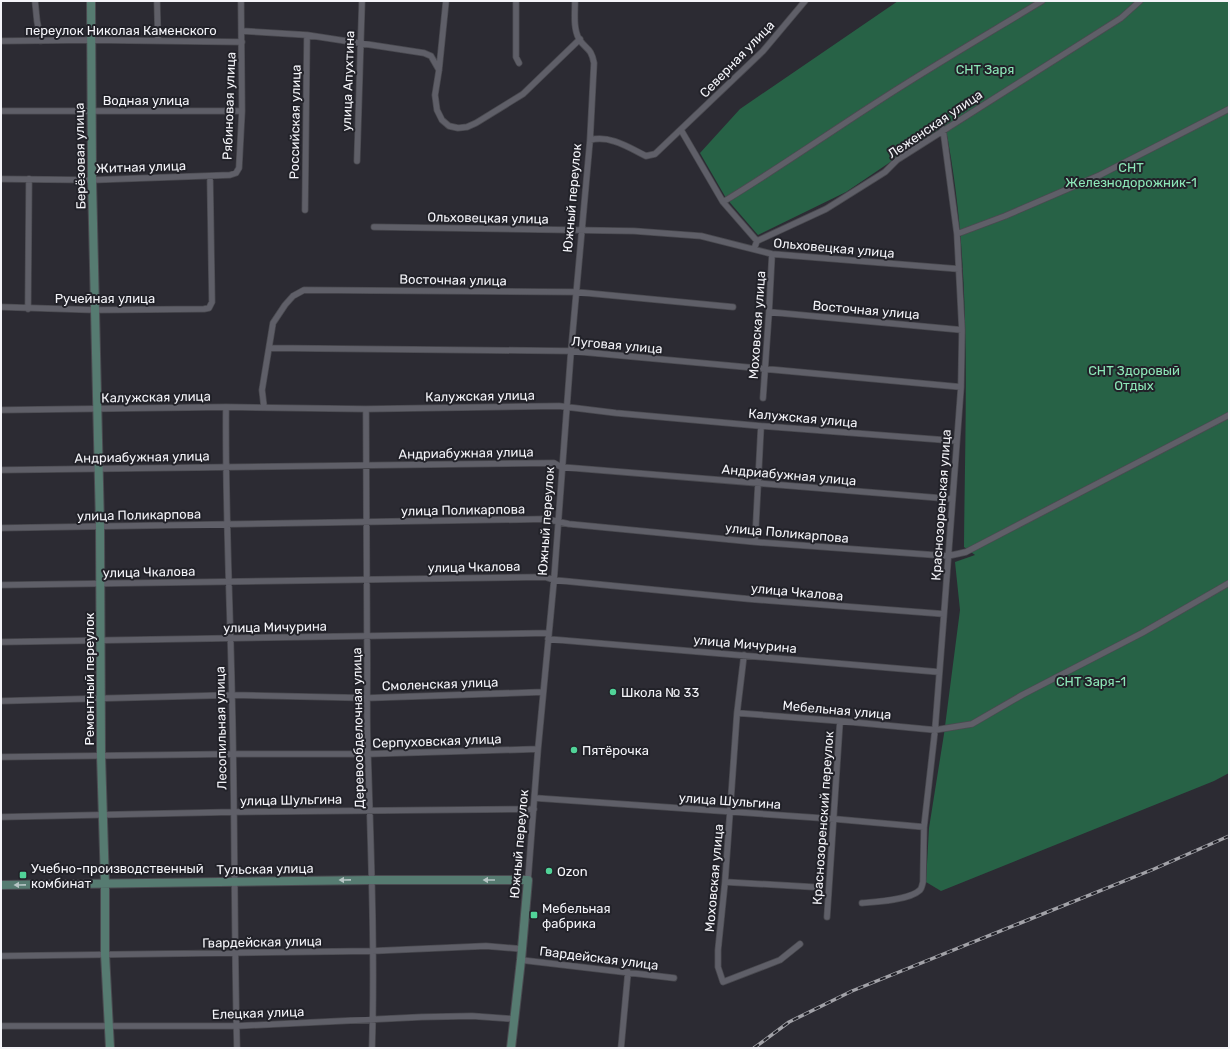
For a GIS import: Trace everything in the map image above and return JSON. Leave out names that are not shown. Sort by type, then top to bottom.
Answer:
[{"type":"main road","name":"Берёзовая улица","points":[[91,1],[90,40],[95,310]]},
{"type":"main road","name":"Ремонтный переулок","points":[[95,310],[100,526],[102,815],[105,884],[105,954],[110,1048]]},
{"type":"main road","name":"Тульская улица","points":[[1,885],[371,880],[528,880]]},
{"type":"main road","name":"Южный переулок","points":[[511,1048],[528,880]]},
{"type":"street","points":[[35,1],[41,40]]},
{"type":"street","points":[[157,1],[158,40]]},
{"type":"street","name":"Рябиновая улица","points":[[209,308],[212,302],[210,176],[230,175],[236,173],[239,168],[242,111],[241,1]]},
{"type":"street","name":"улица Апухтина","points":[[357,161],[362,1]]},
{"type":"street","points":[[446,1],[435,95],[437,110],[442,120],[449,126],[458,128],[467,127],[523,94],[580,39]]},
{"type":"street","points":[[516,1],[516,57],[519,63]]},
{"type":"street","name":"Южный переулок","points":[[528,880],[538,749],[554,580],[566,407],[590,140],[594,63],[591,51],[580,39],[576,29],[574,18],[575,1]]},
{"type":"street","name":"Северная улица","points":[[590,140],[605,138],[622,144],[646,156],[655,154],[763,51],[805,1]]},
{"type":"street","points":[[724,202],[873,104],[1042,1]]},
{"type":"street","name":"Леженская улица","points":[[757,240],[826,208],[885,172],[897,160],[943,129],[1121,18],[1140,1]]},
{"type":"street","points":[[242,31],[308,35],[424,53],[431,56],[439,70]]},
{"type":"street","name":"Российская улица","points":[[305,210],[308,35]]},
{"type":"street","name":"переулок Николая Каменского","points":[[1,41],[158,40],[242,42]]},
{"type":"street","points":[[957,234],[1005,216],[1100,175],[1229,109]]},
{"type":"street","name":"Водная улица","points":[[1,111],[242,111]]},
{"type":"street","name":"Краснозоренская улица","points":[[862,903],[885,901],[909,896],[918,892],[922,888],[923,882],[924,827],[935,730],[961,387],[962,330],[957,234],[943,129]]},
{"type":"street","points":[[681,130],[724,202],[757,240],[754,249]]},
{"type":"street","name":"Житная улица","points":[[1,179],[92,180],[210,176]]},
{"type":"street","points":[[28,309],[29,179]]},
{"type":"street","name":"Ольховецкая улица","points":[[374,227],[634,231],[701,236],[772,254],[959,269]]},
{"type":"street","name":"Моховская улица","points":[[762,398],[772,254]]},
{"type":"street","name":"Восточная улица","points":[[264,407],[262,390],[273,323],[292,296],[304,290],[576,292],[733,307]]},
{"type":"street","name":"Ручейная улица","points":[[1,307],[95,310],[209,308]]},
{"type":"street","name":"Восточная улица","points":[[769,312],[962,330]]},
{"type":"street","name":"Луговая улица","points":[[269,348],[571,351],[961,387]]},
{"type":"street","name":"Калужская улица","points":[[1,410],[226,407],[366,409],[566,407],[761,426],[957,441]]},
{"type":"street","name":"Лесопильная улица","points":[[226,407],[226,467],[230,581],[233,754],[235,953],[238,1048]]},
{"type":"street","name":"Деревообделочная улица","points":[[366,409],[365,523],[373,1020],[372,1048]]},
{"type":"street","name":"улица Поликарпова","points":[[1,528],[546,520],[569,524],[754,542],[948,556],[966,552],[1229,415]]},
{"type":"street","points":[[754,542],[761,426]]},
{"type":"street","name":"Андриабужная улица","points":[[1,470],[554,463],[561,467],[952,499]]},
{"type":"street","name":"улица Чкалова","points":[[1,585],[545,577],[554,580],[749,599],[944,614]]},
{"type":"street","name":"Мебельная улица","points":[[738,713],[935,730],[972,724],[1022,695],[1142,633],[1229,584]]},
{"type":"street","name":"улица Мичурина","points":[[1,642],[549,636],[939,672]]},
{"type":"street","name":"Моховская улица","points":[[744,655],[730,812],[726,882],[718,961],[718,967],[723,982],[780,960],[800,944]]},
{"type":"street","name":"Смоленская улица","points":[[1,701],[232,695],[368,698],[543,692]]},
{"type":"street","name":"Краснозоренский переулок","points":[[827,917],[835,819],[840,721]]},
{"type":"street","name":"Серпуховская улица","points":[[1,758],[101,755],[368,754],[538,749]]},
{"type":"street","name":"улица Шульгина","points":[[535,798],[835,819],[924,827]]},
{"type":"street","name":"улица Шульгина","points":[[1,817],[233,812],[534,809]]},
{"type":"street","points":[[726,882],[813,887]]},
{"type":"street","name":"Гвардейская улица","points":[[1,956],[372,951],[486,946],[522,949]]},
{"type":"street","name":"Гвардейская улица","points":[[521,960],[674,978]]},
{"type":"street","points":[[621,1048],[628,972]]},
{"type":"street","name":"Елецкая улица","points":[[1,1026],[237,1026],[458,1016],[514,1019]]},
{"type":"green space","points":[[898,1],[1229,1],[1229,773],[1214,781],[941,891],[926,882],[929,828],[944,734],[960,610],[955,562],[975,555],[964,547],[966,388],[964,282],[954,177],[945,125],[846,192],[758,235],[726,198],[700,153],[740,109]]},
{"type":"railway","points":[[754,1048],[789,1022],[852,991],[1154,869],[1229,836]]},
{"type":"place","name":"Школа № 33","points":[[613,692]]},
{"type":"place","name":"Пятёрочка","points":[[574,750]]},
{"type":"place","name":"Ozon","points":[[549,871]]},
{"type":"place","name":"Учебно-производственный комбинат","points":[[23,875]]},
{"type":"place","name":"Мебельная фабрика","points":[[534,915]]},
{"type":"park label","name":"СНТ Заря","points":[[985,69]]},
{"type":"park label","name":"СНТ Железнодорожник-1","points":[[1131,174]]},
{"type":"park label","name":"СНТ Здоровый Отдых","points":[[1134,378]]},
{"type":"park label","name":"СНТ Заря-1","points":[[1091,681]]}]
